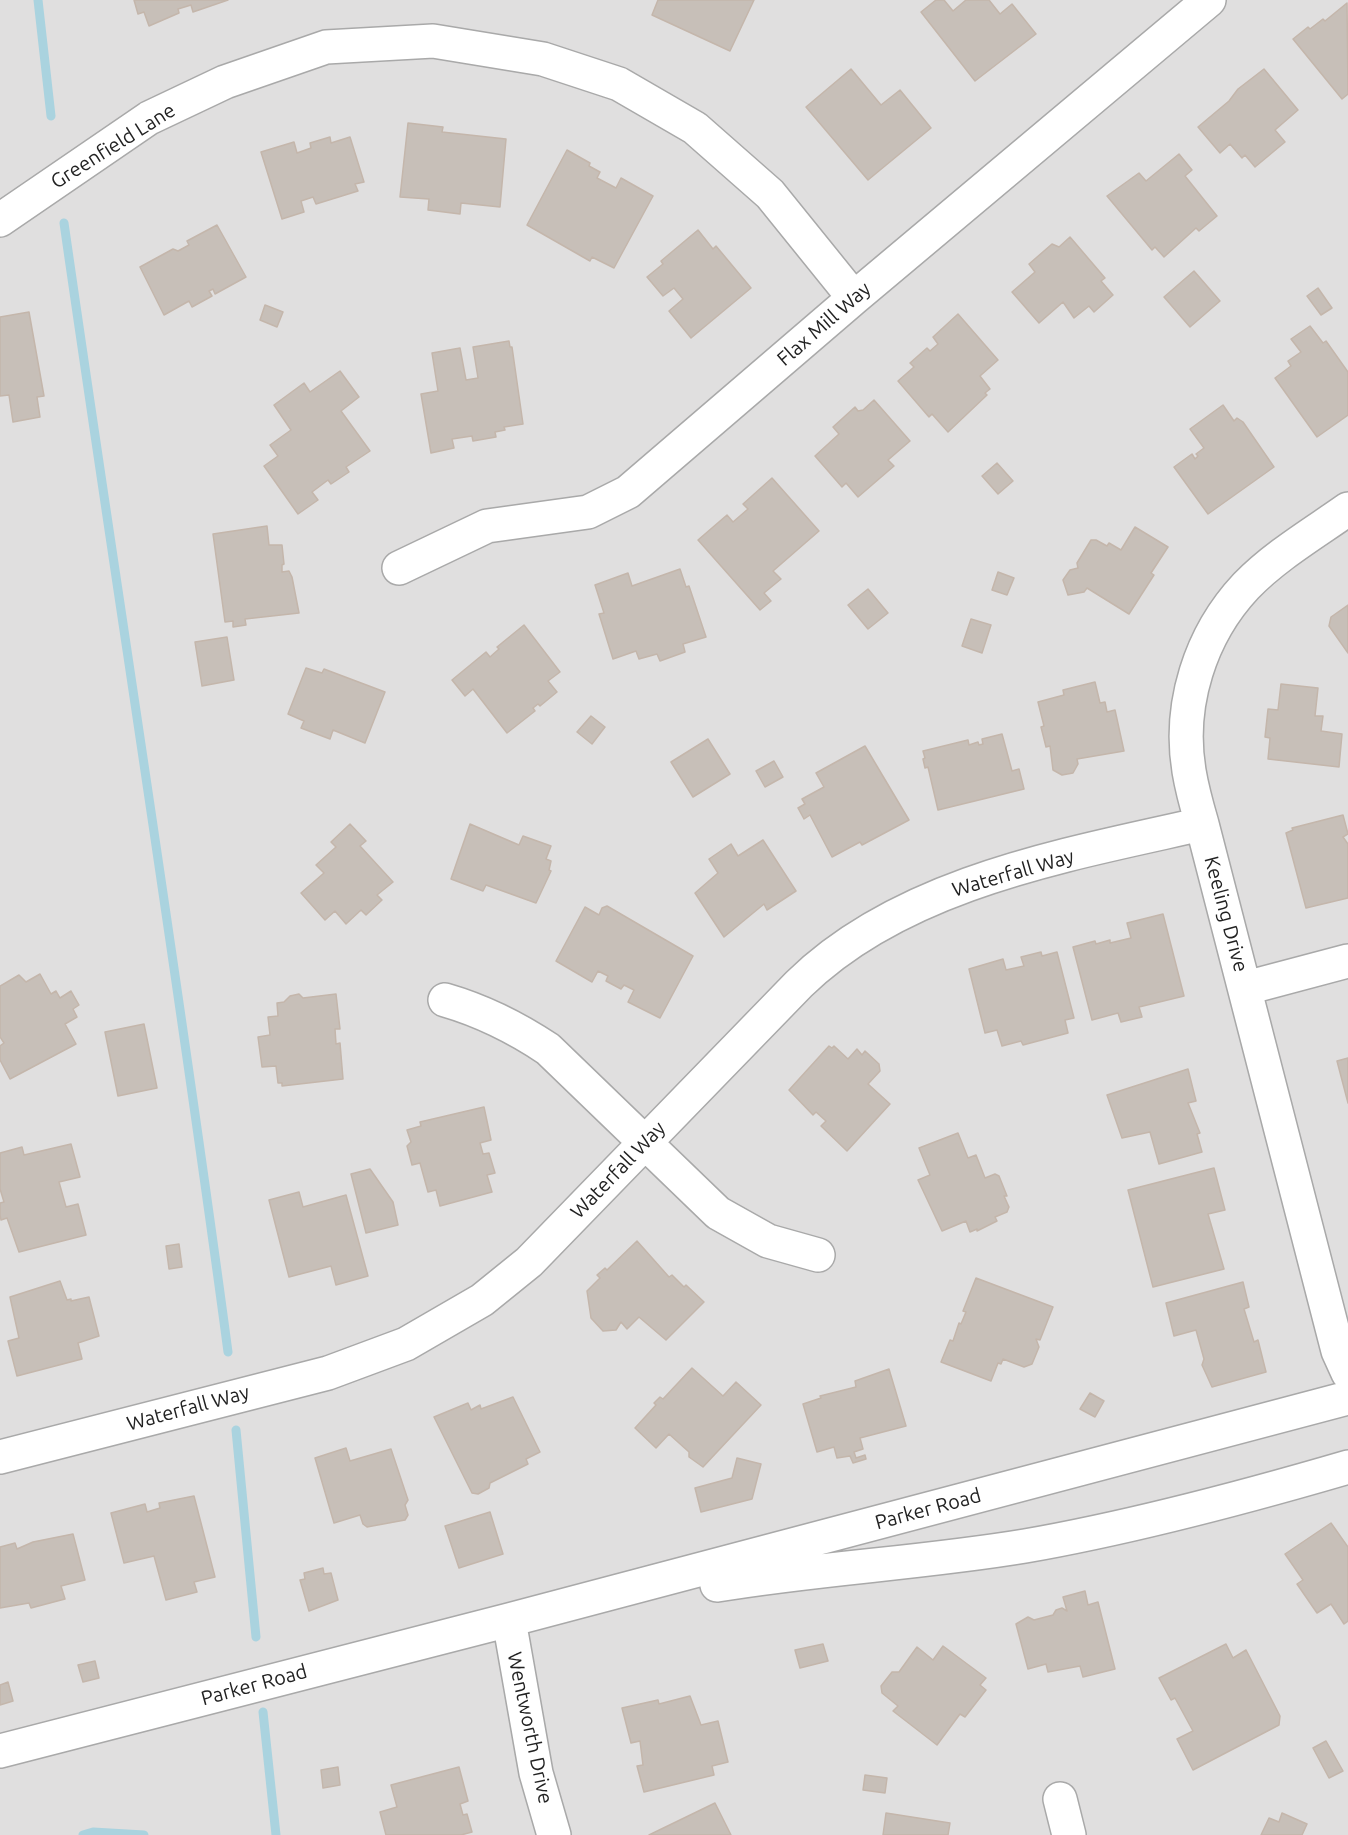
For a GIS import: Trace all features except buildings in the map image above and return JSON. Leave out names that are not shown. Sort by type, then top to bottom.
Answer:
[{"type":"street","name":"Flax Mill Way","points":[[399,567],[488,526],[588,512],[628,492],[854,298],[1209,0]]},
{"type":"street","name":"Greenfield Lane","points":[[0,220],[149,118],[225,82],[326,47],[433,41],[543,58],[619,84],[695,128],[770,194],[854,298]]},
{"type":"street","name":"Keeling Drive","points":[[1348,509],[1247,586],[1212,633],[1191,686],[1188,706],[1189,771],[1338,1351],[1348,1373]]},
{"type":"street","name":"Waterfall Way","points":[[0,1457],[328,1373],[406,1344],[482,1300],[529,1262],[814,969],[855,939],[939,894],[1021,869],[1202,824]]},
{"type":"street","points":[[1246,988],[1348,961]]},
{"type":"street","points":[[445,1000],[475,1008],[514,1026],[548,1049],[730,1222],[768,1242],[818,1255]]},
{"type":"street","name":"Parker Road","points":[[0,1751],[509,1620],[1348,1398]]},
{"type":"street","name":"Parker Road","points":[[509,1620],[775,1575],[1025,1546],[1223,1503],[1348,1467]]},
{"type":"street","name":"Wentworth Drive","points":[[509,1620],[536,1773],[554,1835]]},
{"type":"street","points":[[1060,1799],[1069,1835]]},
{"type":"shaded area","points":[[0,0],[1348,0],[1348,1835],[0,1835]]},
{"type":"waterway","points":[[38,0],[51,116]]},
{"type":"waterway","points":[[64,223],[189,1070],[228,1352]]},
{"type":"waterway","points":[[236,1430],[256,1637]]},
{"type":"waterway","points":[[263,1712],[276,1835]]},
{"type":"waterway","points":[[83,1835],[93,1832],[144,1835]]}]
